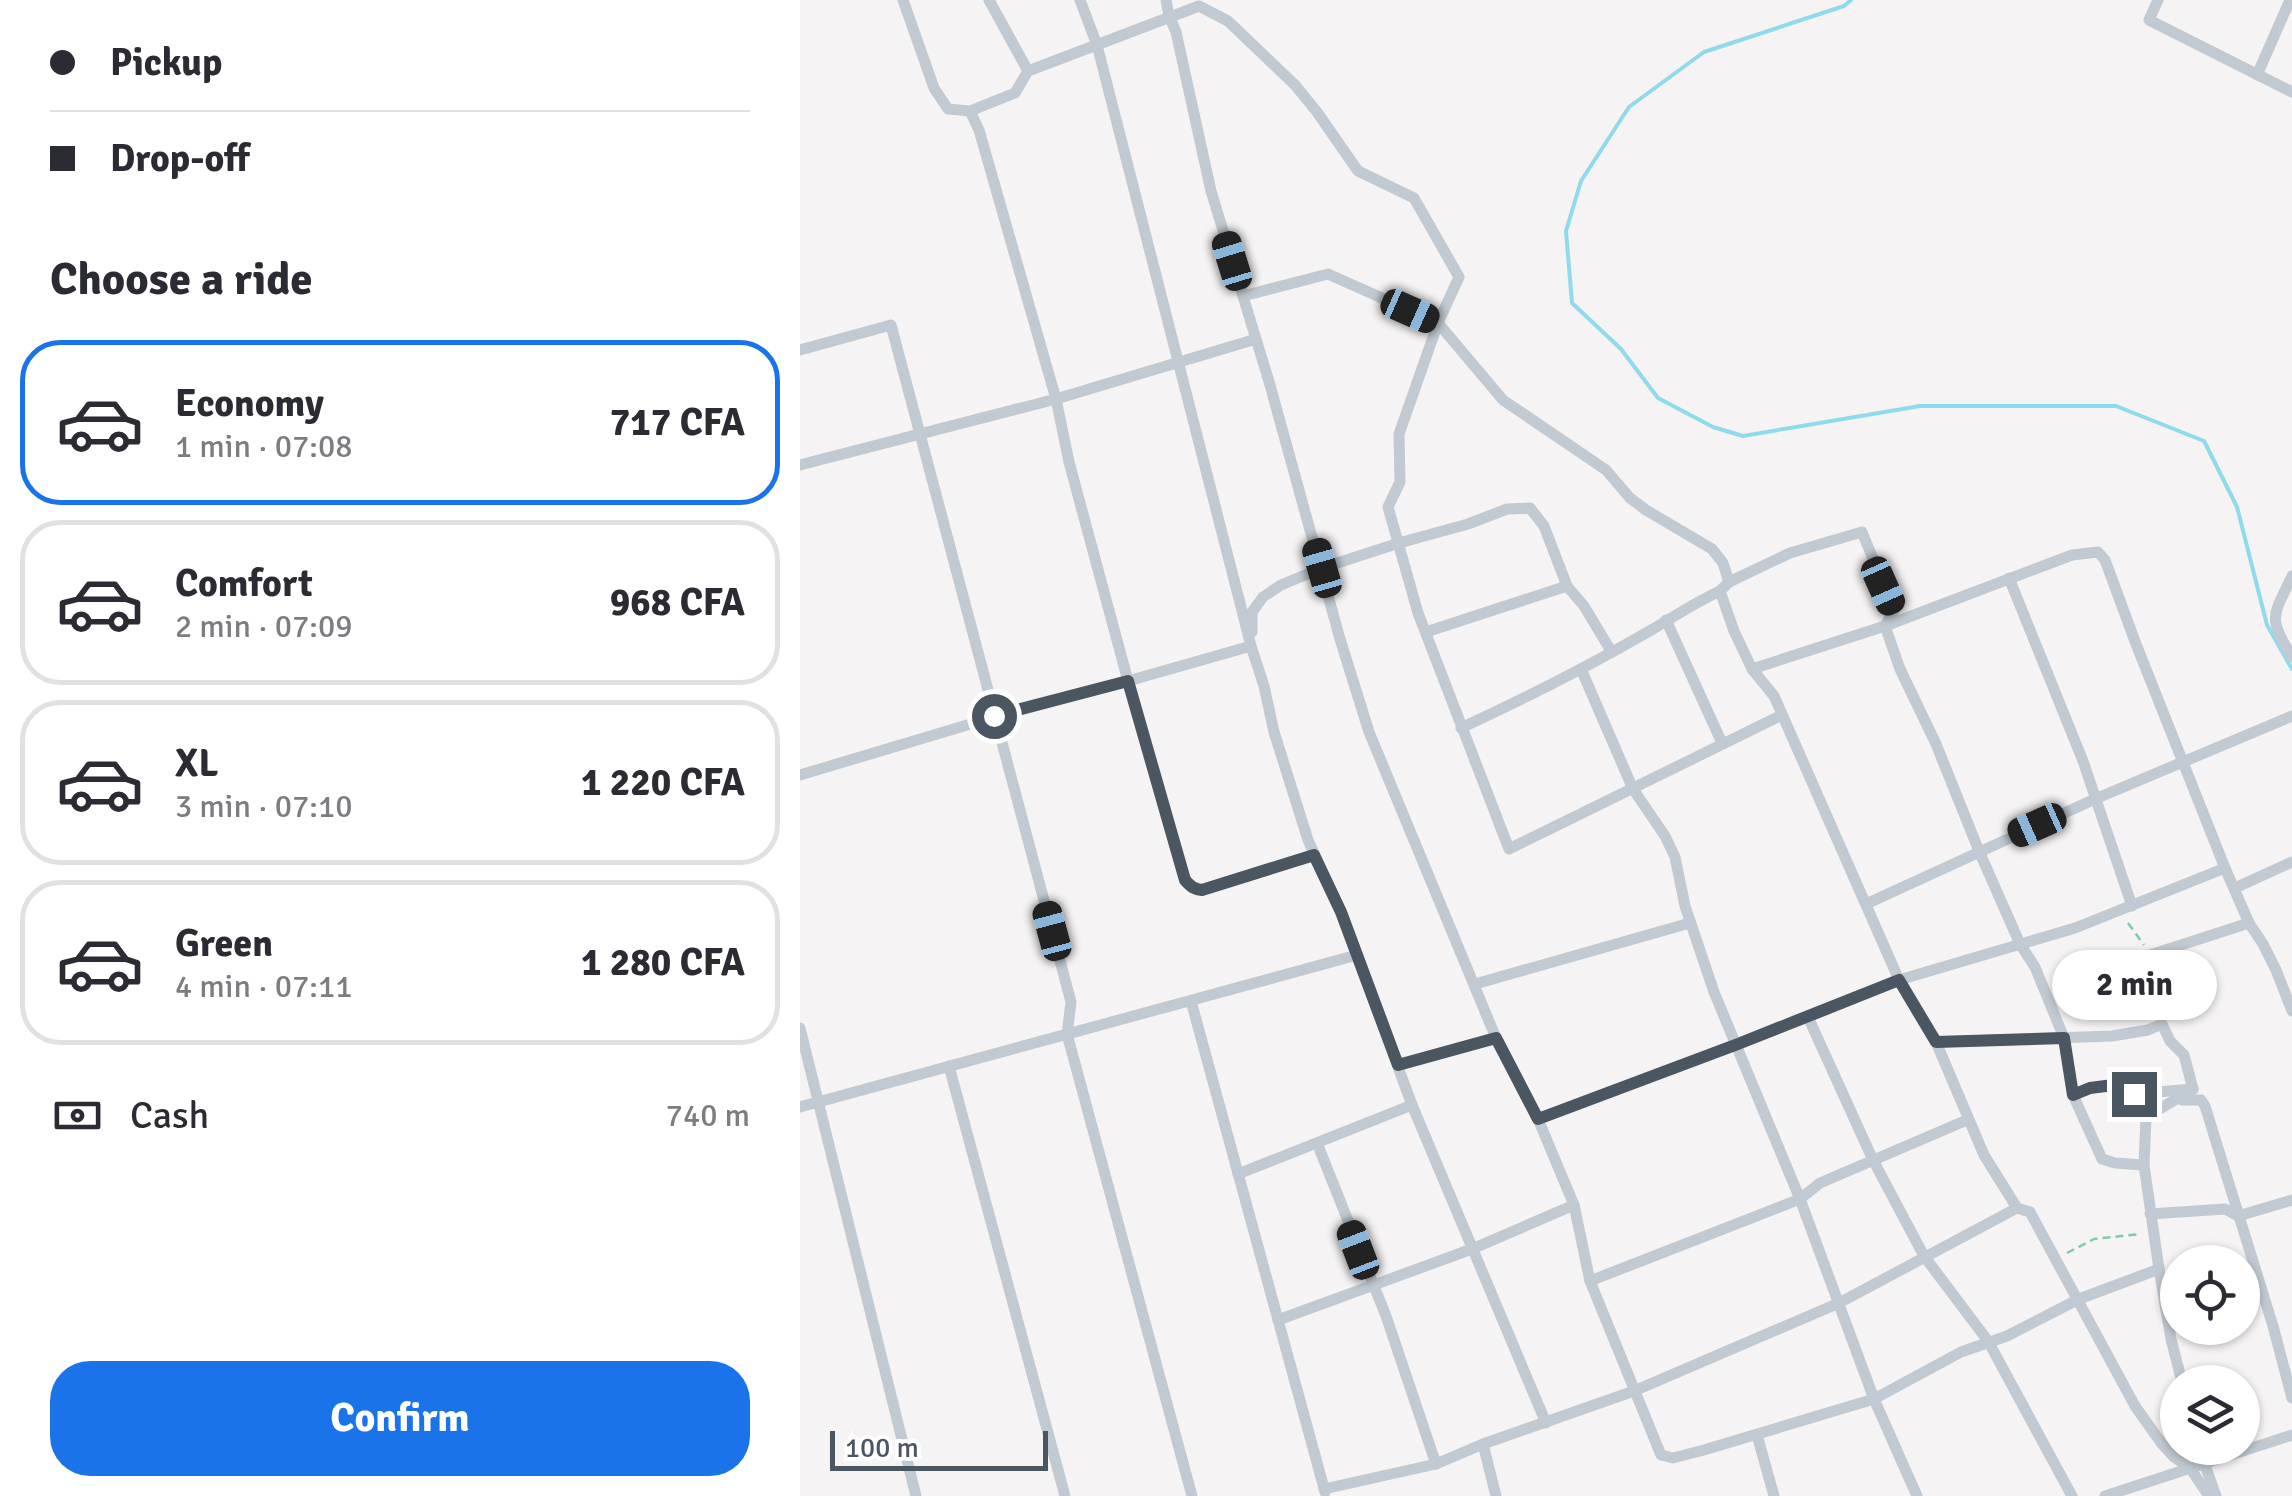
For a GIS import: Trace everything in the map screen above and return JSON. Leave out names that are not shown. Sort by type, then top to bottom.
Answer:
[{"type":"street","points":[[903,0],[934,88],[948,109],[970,111],[1015,93],[1028,71],[1200,6],[1228,21],[1295,85],[1358,170],[1414,198],[1458,277],[1399,434],[1400,482],[1388,506],[1418,614],[1509,849],[1782,715]]},
{"type":"street","points":[[988,0],[1028,71]]},
{"type":"street","points":[[1080,0],[1097,45],[1274,732],[1314,855],[1341,912],[1412,1105],[1546,1423]]},
{"type":"street","points":[[1166,0],[1211,191],[1369,732],[1496,1038],[1538,1119],[1574,1206],[1590,1281],[1661,1455],[1673,1458],[1704,1450],[1874,1399],[1961,1352],[2007,1336],[2079,1299],[2159,1269]]},
{"type":"street","points":[[2158,0],[2148,20],[2292,92]]},
{"type":"street","points":[[2258,75],[2290,0]]},
{"type":"street","points":[[970,111],[979,130],[1056,399],[1069,462],[1185,880],[1194,889],[1202,890],[1314,855]]},
{"type":"street","points":[[1243,296],[1328,274],[1438,324],[1502,400],[1606,470],[1636,503],[1712,549],[1722,563],[1734,631],[1752,669],[1774,696],[1899,980],[1936,1042],[1984,1154],[2017,1208],[2030,1212],[2136,1406],[2162,1444],[2190,1468],[2212,1496]]},
{"type":"street","points":[[800,350],[891,325],[1071,1002],[1067,1034],[1192,1496]]},
{"type":"street","points":[[800,465],[1056,399],[1256,338]]},
{"type":"street","points":[[1251,646],[1252,612],[1263,597],[1281,586],[1322,568],[1507,509],[1530,508],[1544,526],[1567,586],[1611,651]]},
{"type":"street","points":[[1461,728],[1581,669],[1695,602],[1790,553],[1862,532],[1894,610],[1885,626],[1900,669],[2064,1038],[2073,1095],[2102,1159],[2115,1164],[2144,1165]]},
{"type":"street","points":[[1752,669],[1885,626],[2072,554],[2098,552],[2225,868],[2292,1011]]},
{"type":"street","points":[[2292,576],[2274,615],[2277,632],[2292,657]]},
{"type":"street","points":[[2009,578],[2083,761],[2132,906]]},
{"type":"street","points":[[1426,632],[1567,586]]},
{"type":"street","points":[[1666,620],[1722,743]]},
{"type":"street","points":[[800,775],[994,716],[1251,646]]},
{"type":"street","points":[[1581,669],[1633,789],[1675,856],[1690,922],[1714,992],[1800,1199],[1874,1399],[1917,1496]]},
{"type":"street","points":[[1866,904],[2095,799],[2292,716]]},
{"type":"street","points":[[2234,888],[2292,862]]},
{"type":"street","points":[[1538,1119],[1899,980],[2075,928],[2225,868]]},
{"type":"street","points":[[1475,984],[1690,922]]},
{"type":"street","points":[[2150,955],[2249,923]]},
{"type":"street","points":[[800,1107],[1357,955]]},
{"type":"street","points":[[2276,970],[2292,964]]},
{"type":"street","points":[[1191,1000],[1325,1492],[1436,1464],[1634,1391],[1839,1303],[2017,1208]]},
{"type":"street","points":[[1808,1017],[1873,1160],[1924,1256],[1988,1341],[2072,1496]]},
{"type":"street","points":[[1936,1042],[2112,1036],[2162,1024],[2170,1042],[2184,1055],[2193,1090]]},
{"type":"street","points":[[800,1028],[916,1496]]},
{"type":"street","points":[[1398,1065],[1496,1038]]},
{"type":"street","points":[[949,1066],[1066,1496]]},
{"type":"street","points":[[2073,1095],[2090,1088],[2129,1083],[2134,1094],[2193,1090]]},
{"type":"street","points":[[2178,1365],[2150,1214],[2144,1165],[2146,1117],[2193,1090]]},
{"type":"street","points":[[2174,1102],[2196,1099],[2205,1106],[2274,1326],[2292,1398]]},
{"type":"street","points":[[1238,1174],[1412,1105]]},
{"type":"street","points":[[1590,1281],[1800,1199],[1820,1183],[1968,1120]]},
{"type":"street","points":[[1317,1142],[1386,1316],[1436,1464]]},
{"type":"street","points":[[2150,1214],[2225,1209],[2238,1216],[2292,1200]]},
{"type":"street","points":[[1278,1320],[1472,1249],[1574,1206]]},
{"type":"street","points":[[1757,1435],[1774,1496]]},
{"type":"street","points":[[2260,1445],[2292,1435]]},
{"type":"street","points":[[1483,1444],[1496,1496]]},
{"type":"street","points":[[2105,1496],[2198,1465]]},
{"type":"street","points":[[2204,1465],[2212,1496]]},
{"type":"path","points":[[2057,1259],[2094,1239],[2141,1234],[2156,1237]]},
{"type":"waterway","points":[[1851,0],[1844,6],[1704,52],[1629,107],[1581,181],[1566,231],[1572,303],[1621,349],[1658,398],[1713,427],[1743,436],[1920,406],[2116,406],[2204,441],[2237,507],[2267,625],[2292,669]]},
{"type":"route","points":[[994,716],[1128,681],[1189,885],[1202,890],[1314,855],[1341,912],[1398,1065],[1496,1038],[1538,1119],[1899,980],[1936,1042],[2064,1038],[2073,1095],[2090,1088],[2129,1083],[2134,1094]]}]
